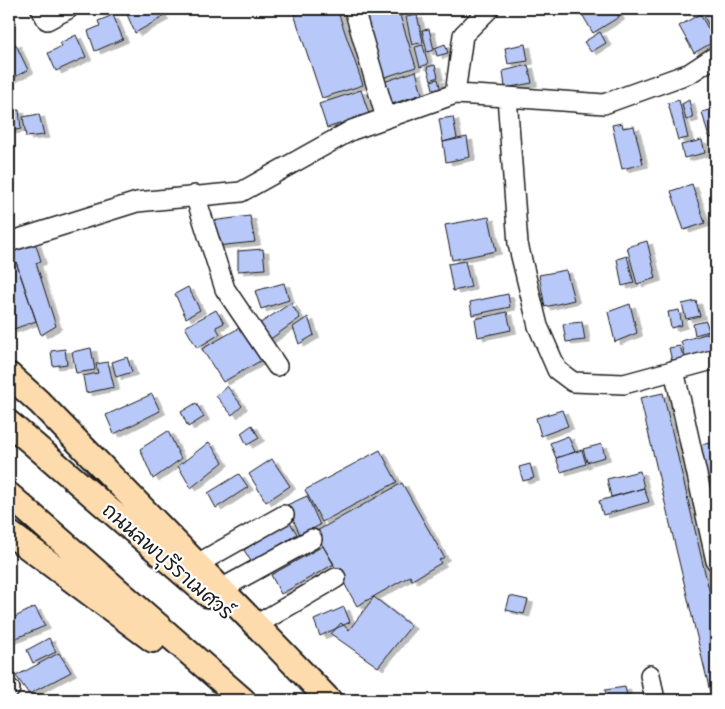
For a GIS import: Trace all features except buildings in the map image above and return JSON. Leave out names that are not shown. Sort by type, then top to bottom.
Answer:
[{"type":"main road","points":[[9,374],[39,402],[328,700]]},
{"type":"main road","name":"ถนนลพบุรีราเมศวร์","points":[[9,423],[328,700]]},
{"type":"main road","points":[[9,494],[243,700]]},
{"type":"main road","points":[[9,533],[234,700]]},
{"type":"street","points":[[41,9],[47,20],[68,9]]},
{"type":"street","points":[[354,9],[386,118]]},
{"type":"street","points":[[455,94],[463,35],[489,9]]},
{"type":"street","points":[[9,242],[137,202],[241,192],[352,130],[455,94],[604,104],[690,73],[716,56]]},
{"type":"street","points":[[507,97],[518,244],[538,326],[557,370],[573,382],[624,384],[716,359]]},
{"type":"street","points":[[195,195],[225,289],[277,366]]},
{"type":"street","points":[[674,370],[716,561]]},
{"type":"street","points":[[197,564],[284,516]]},
{"type":"street","points":[[221,589],[312,539]]},
{"type":"street","points":[[256,625],[336,578]]},
{"type":"street","points":[[650,675],[655,700]]}]
